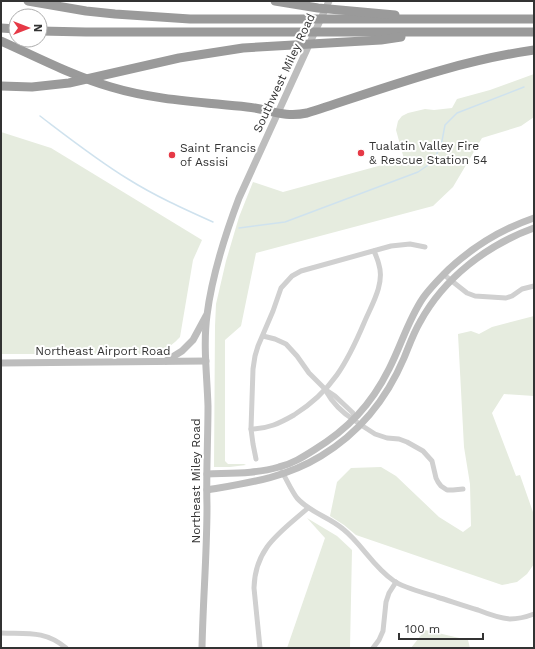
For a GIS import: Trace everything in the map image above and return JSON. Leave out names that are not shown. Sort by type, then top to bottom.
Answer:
[{"type":"highway","points":[[28,1],[100,12],[163,18],[534,19]]},
{"type":"highway","points":[[275,1],[318,8],[385,13],[428,19]]},
{"type":"highway","points":[[48,31],[534,32]]},
{"type":"highway","points":[[1,86],[69,84],[179,58],[243,48],[381,40],[449,32]]},
{"type":"highway","points":[[1,41],[51,64],[97,82],[126,91],[169,98],[257,108],[277,114],[291,115],[307,113],[436,71],[475,61],[534,50]]},
{"type":"street","name":"Southwest Miley Road","points":[[207,314],[214,280],[229,225],[250,173],[329,1]]},
{"type":"street","points":[[206,490],[259,481],[282,470],[322,446],[340,432],[354,420],[380,387],[409,322],[423,298],[443,274],[469,252],[493,236],[515,225],[534,218]]},
{"type":"street","points":[[206,474],[282,470],[308,464],[341,442],[361,425],[380,402],[391,385],[415,331],[425,313],[438,295],[470,264],[492,248],[514,236],[534,228]]},
{"type":"street","points":[[256,458],[251,429],[253,369],[255,356],[279,293],[284,284],[292,276],[301,271],[391,246],[417,244],[425,247]]},
{"type":"street","points":[[251,429],[268,428],[299,411],[326,390],[347,361],[378,288],[380,265],[374,251]]},
{"type":"street","points":[[443,274],[467,293],[475,296],[506,298],[522,289],[534,286]]},
{"type":"street","name":"Northeast Miley Road","points":[[202,648],[206,553],[208,407],[205,342],[207,314]]},
{"type":"street","points":[[165,362],[182,351],[193,340],[207,314]]},
{"type":"street","points":[[263,336],[275,338],[286,344],[309,373],[326,390],[330,398],[354,420],[381,436],[399,439],[413,444],[432,461],[436,478],[441,486],[447,490],[463,488]]},
{"type":"street","name":"Northeast Airport Road","points":[[1,363],[206,361]]},
{"type":"street","points":[[282,470],[298,499],[308,508],[332,521],[341,528],[357,543],[374,564],[396,582],[490,615],[503,618],[517,618],[534,614]]},
{"type":"street","points":[[260,648],[254,588],[256,569],[264,551],[270,543],[308,508]]},
{"type":"street","points":[[373,648],[383,631],[386,602],[389,593],[396,582]]},
{"type":"street","points":[[1,634],[40,634],[52,638],[66,648]]},
{"type":"shaded area","points":[[534,74],[534,117],[521,126],[482,138],[453,187],[433,206],[256,253],[241,326],[225,340],[225,461],[228,464],[246,465],[214,467],[216,304],[226,261],[239,217],[253,182],[283,192],[404,159],[396,130],[398,121],[402,116],[425,109],[434,110],[452,108],[457,99],[490,90]]},
{"type":"shaded area","points":[[1,132],[51,148],[202,240],[193,260],[180,337],[171,345],[158,352],[141,354],[1,354]]},
{"type":"shaded area","points":[[534,316],[534,396],[504,394],[492,413],[516,476],[520,475],[534,515],[534,564],[527,574],[517,582],[502,585],[356,535],[330,516],[337,482],[351,468],[381,467],[396,476],[439,517],[463,532],[471,526],[470,484],[464,447],[458,334],[471,331],[479,334],[492,327]]},
{"type":"shaded area","points":[[307,518],[337,536],[352,550],[350,648],[287,648],[325,538]]},
{"type":"shaded area","points":[[425,630],[468,640],[470,648],[411,648]]},
{"type":"waterway","points":[[239,228],[285,222],[418,172],[434,161],[442,141],[445,125],[457,113],[524,87]]},
{"type":"waterway","points":[[40,116],[94,157],[128,179],[159,197],[213,222]]},
{"type":"place","name":"Tualatin Valley Fire & Rescue Station 54","points":[[361,153]]},
{"type":"place","name":"Saint Francis of Assisi","points":[[172,155]]}]
